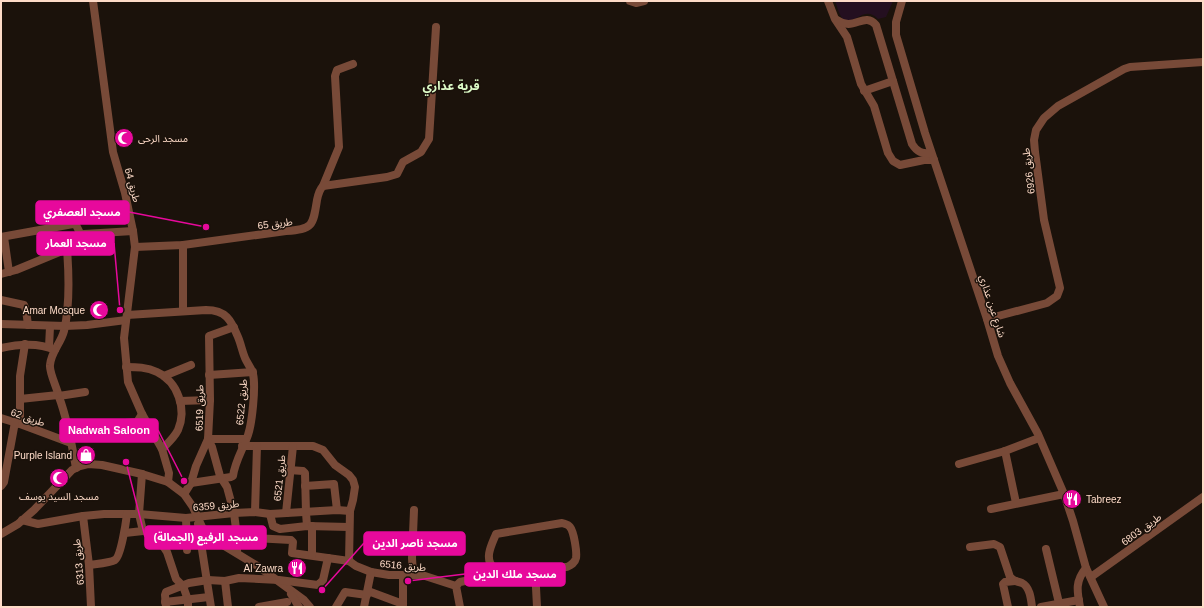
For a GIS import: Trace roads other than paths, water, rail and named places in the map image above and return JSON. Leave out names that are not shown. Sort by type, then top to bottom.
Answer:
[{"type":"street","points":[[630,1],[636,3],[644,1]]},
{"type":"street","points":[[828,1],[835,19],[847,38],[860,82],[874,106],[887,150],[893,161],[900,165],[924,160],[932,156]]},
{"type":"street","name":"شارع عين عذاري","points":[[902,1],[896,22],[896,35],[932,156],[998,356],[1003,369],[1040,438],[1064,494],[1086,568],[1104,607]]},
{"type":"street","name":"طريق 64","points":[[93,2],[113,152],[125,193],[135,247],[124,338],[128,382],[142,414],[162,449],[168,473],[168,482]]},
{"type":"street","points":[[835,19],[844,24],[851,25]]},
{"type":"street","points":[[847,38],[847,30],[851,25],[857,22],[868,20],[872,21],[876,25],[912,144],[919,152],[932,156]]},
{"type":"street","points":[[323,186],[387,177],[397,174],[403,162],[421,152],[429,139],[436,27]]},
{"type":"street","name":"طريق 6926","points":[[987,320],[1047,303],[1059,293],[1060,288],[1044,220],[1035,152],[1034,140],[1036,130],[1040,124],[1058,106],[1130,66],[1203,62]]},
{"type":"street","points":[[323,186],[339,148],[335,76],[337,70],[341,67],[352,64]]},
{"type":"street","points":[[864,91],[893,81]]},
{"type":"street","name":"طريق 65","points":[[135,247],[184,245],[307,228],[311,224],[314,216],[318,192],[323,186]]},
{"type":"street","points":[[73,224],[76,225],[81,234],[74,244],[67,249],[5,273],[3,237],[73,224]]},
{"type":"street","points":[[81,234],[133,231]]},
{"type":"street","points":[[183,311],[184,245]]},
{"type":"street","points":[[1,348],[25,344],[52,348],[61,341],[64,326],[68,270],[67,249]]},
{"type":"street","points":[[1,300],[24,305],[28,325]]},
{"type":"street","points":[[1,324],[50,326],[87,325],[126,318],[183,311],[215,310],[223,313],[234,327]]},
{"type":"street","points":[[50,326],[52,348],[50,372],[53,376],[59,396],[76,468]]},
{"type":"street","name":"طريق 6519","points":[[234,327],[209,336],[210,400],[208,439],[234,513],[237,552]]},
{"type":"street","name":"طريق 6522","points":[[208,439],[244,443],[250,425],[255,382],[234,327]]},
{"type":"street","points":[[1,486],[4,482],[5,448],[17,423],[20,399],[20,376],[25,344]]},
{"type":"street","points":[[164,376],[191,365]]},
{"type":"street","points":[[126,367],[150,369],[164,376],[177,391],[180,401],[181,416],[177,431],[173,438],[162,449]]},
{"type":"street","points":[[209,375],[251,369]]},
{"type":"street","points":[[20,399],[85,392]]},
{"type":"street","points":[[180,401],[210,400]]},
{"type":"street","points":[[114,424],[137,422],[142,414]]},
{"type":"street","name":"طريق 62","points":[[1,418],[71,443]]},
{"type":"street","points":[[959,464],[1005,451],[1040,438]]},
{"type":"street","points":[[184,494],[191,483],[196,466],[208,439]]},
{"type":"street","points":[[191,483],[233,476],[234,467],[244,443],[257,446],[318,447],[323,450],[341,470],[349,475],[355,487],[354,500],[350,511],[349,561]]},
{"type":"street","points":[[255,512],[257,446]]},
{"type":"street","name":"طريق 6521","points":[[286,513],[289,470],[293,446]]},
{"type":"street","points":[[1005,451],[1016,503]]},
{"type":"street","points":[[1,534],[22,520],[42,502],[66,475],[76,468],[84,465],[97,464],[142,474],[168,482],[184,494],[193,507],[202,527],[213,539],[237,552],[279,580],[304,600],[310,607]]},
{"type":"street","points":[[289,470],[305,473],[306,513],[310,526],[312,556]]},
{"type":"street","points":[[142,474],[139,514],[143,531]]},
{"type":"street","points":[[305,486],[335,485],[337,510]]},
{"type":"street","points":[[991,509],[1064,494]]},
{"type":"street","name":"طريق 6803","points":[[1091,578],[1203,497]]},
{"type":"street","name":"طريق 6359","points":[[22,520],[32,523],[40,523],[83,516],[127,514],[186,518],[255,512],[270,514],[337,510],[350,511]]},
{"type":"street","points":[[413,574],[412,558],[414,510]]},
{"type":"street","points":[[89,565],[115,560],[118,556],[125,534],[127,514]]},
{"type":"street","points":[[270,514],[273,526],[280,529],[310,526],[349,527]]},
{"type":"street","name":"طريق 6313","points":[[83,516],[89,565],[91,607]]},
{"type":"street","points":[[197,517],[211,607]]},
{"type":"street","points":[[186,518],[187,550]]},
{"type":"street","points":[[562,523],[568,525],[573,532],[576,558],[573,564],[568,567],[493,568],[490,564],[489,552],[496,534],[562,523]]},
{"type":"street","points":[[237,537],[279,538],[280,529]]},
{"type":"street","points":[[125,534],[143,531],[156,535],[167,552],[176,579],[183,586],[188,604]]},
{"type":"street","name":"طريق 6516","points":[[279,538],[292,541],[292,553],[349,561],[356,566],[371,572],[403,576],[413,574],[422,575],[456,586]]},
{"type":"street","points":[[970,547],[994,544],[998,545],[1002,550],[1010,577],[1015,581]]},
{"type":"street","points":[[1046,549],[1059,603]]},
{"type":"street","points":[[209,597],[188,604],[165,605],[165,593],[189,583],[208,580],[225,581],[239,578],[279,580],[318,585],[323,580],[328,558]]},
{"type":"street","points":[[460,607],[456,586],[460,582],[489,576],[493,568]]},
{"type":"street","points":[[535,568],[537,607]]},
{"type":"street","points":[[1041,607],[1059,603],[1079,603],[1078,580],[1086,568]]},
{"type":"street","points":[[364,607],[371,572]]},
{"type":"street","points":[[336,607],[343,593],[347,592],[367,593],[403,605],[403,576]]},
{"type":"street","points":[[279,580],[294,597],[299,607]]},
{"type":"street","points":[[225,581],[228,607]]},
{"type":"street","points":[[1008,607],[1003,584],[1005,582],[1015,581],[1021,582],[1027,587],[1032,607]]},
{"type":"street","points":[[258,607],[287,602]]},
{"type":"place","name":"مسجد الرحى","points":[[124,138]]},
{"type":"place","name":"مسجد العصفري","points":[[206,227]]},
{"type":"place","name":"Amar Mosque","points":[[99,310]]},
{"type":"place","name":"مسجد العمار","points":[[120,310]]},
{"type":"place","name":"Purple Island","points":[[86,455]]},
{"type":"place","name":"مسجد الرفيع (الجمالة)","points":[[126,462]]},
{"type":"place","name":"مسجد السيد يوسف","points":[[59,478]]},
{"type":"place","name":"Nadwah Saloon","points":[[184,481]]},
{"type":"place","name":"Tabreez","points":[[1072,499]]},
{"type":"place","name":"Al Zawra","points":[[297,568]]},
{"type":"place","name":"مسجد ملك الدين","points":[[408,581]]},
{"type":"place","name":"مسجد ناصر الدين","points":[[322,590]]},
{"type":"district","name":"قرية عذاري","points":[[451,86]]}]
